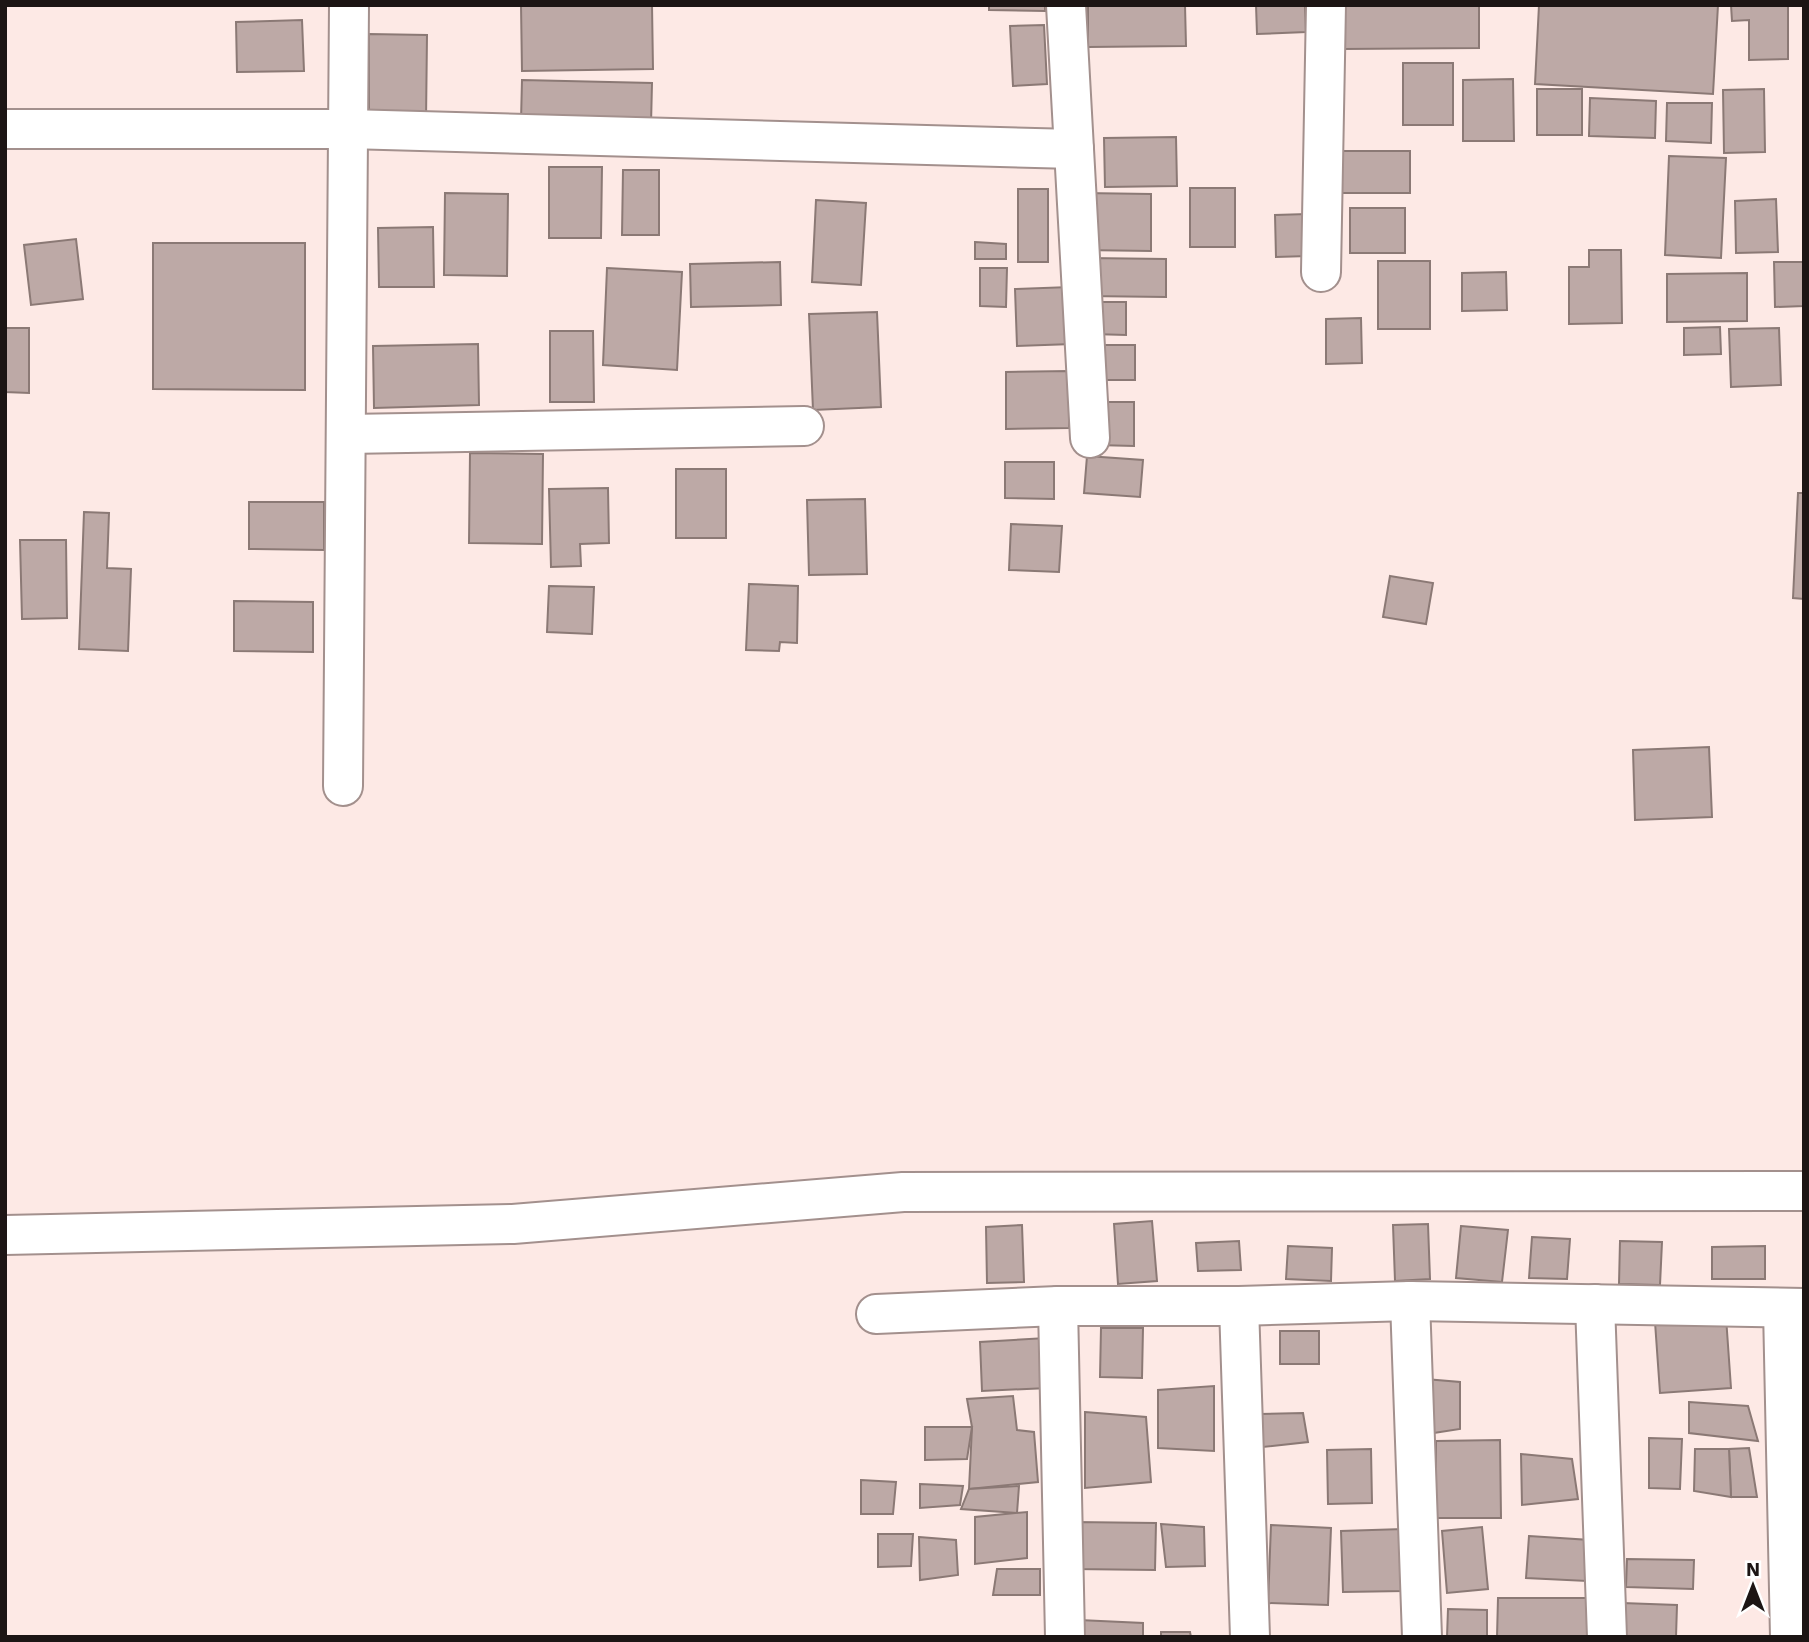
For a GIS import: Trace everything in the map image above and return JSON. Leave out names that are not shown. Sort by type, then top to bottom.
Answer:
[{"type":"street","points":[[343,786],[349,5]]},
{"type":"street","points":[[1066,5],[1090,438]]},
{"type":"street","points":[[1321,272],[1325,5]]},
{"type":"street","points":[[5,129],[348,129],[1074,149]]},
{"type":"street","points":[[346,434],[804,426]]},
{"type":"street","points":[[5,1235],[513,1224],[904,1192],[1804,1191]]},
{"type":"street","points":[[1410,1301],[1422,1637]]},
{"type":"street","points":[[876,1314],[1058,1306],[1239,1306],[1410,1301],[1793,1308],[1790,1637]]},
{"type":"street","points":[[1595,1304],[1607,1637]]},
{"type":"street","points":[[1058,1306],[1065,1637]]},
{"type":"street","points":[[1239,1306],[1250,1637]]},
{"type":"building","points":[[521,5],[652,5],[653,69],[522,71]]},
{"type":"building","points":[[989,5],[1045,5],[1045,11],[989,10]]},
{"type":"building","points":[[1088,5],[1185,5],[1186,46],[1088,47]]},
{"type":"building","points":[[1256,5],[1305,5],[1306,32],[1257,34]]},
{"type":"building","points":[[1343,5],[1479,5],[1479,48],[1343,49]]},
{"type":"building","points":[[1539,5],[1718,5],[1713,94],[1535,84]]},
{"type":"building","points":[[1731,5],[1788,5],[1788,59],[1749,60],[1749,20],[1732,21]]},
{"type":"building","points":[[302,20],[304,71],[237,72],[236,22]]},
{"type":"building","points":[[1044,25],[1047,84],[1013,86],[1010,26]]},
{"type":"building","points":[[369,34],[427,35],[426,121],[369,120]]},
{"type":"building","points":[[1403,63],[1453,63],[1453,125],[1403,125]]},
{"type":"building","points":[[1513,79],[1514,141],[1463,141],[1463,80]]},
{"type":"building","points":[[522,80],[652,83],[651,125],[521,121]]},
{"type":"building","points":[[1537,89],[1582,89],[1582,135],[1537,135]]},
{"type":"building","points":[[1764,89],[1765,152],[1724,153],[1723,90]]},
{"type":"building","points":[[1590,98],[1656,101],[1655,138],[1589,136]]},
{"type":"building","points":[[1667,103],[1712,103],[1711,143],[1666,141]]},
{"type":"building","points":[[1176,137],[1177,186],[1105,187],[1104,138]]},
{"type":"building","points":[[1341,151],[1410,151],[1410,193],[1341,193]]},
{"type":"building","points":[[1669,156],[1726,158],[1721,258],[1665,255]]},
{"type":"building","points":[[549,167],[602,167],[601,238],[549,238]]},
{"type":"building","points":[[623,170],[659,170],[659,235],[622,235]]},
{"type":"building","points":[[1190,188],[1235,188],[1235,247],[1190,247]]},
{"type":"building","points":[[1018,189],[1048,189],[1048,262],[1018,262]]},
{"type":"building","points":[[445,193],[508,194],[507,276],[444,275]]},
{"type":"building","points":[[1083,193],[1151,194],[1151,251],[1082,250]]},
{"type":"building","points":[[1776,199],[1778,252],[1736,253],[1735,201]]},
{"type":"building","points":[[816,200],[866,203],[861,285],[812,282]]},
{"type":"building","points":[[1350,208],[1405,208],[1405,253],[1350,253]]},
{"type":"building","points":[[1307,214],[1308,256],[1276,257],[1275,215]]},
{"type":"building","points":[[433,227],[434,287],[379,287],[378,228]]},
{"type":"building","points":[[76,239],[83,299],[31,305],[24,245]]},
{"type":"building","points":[[975,242],[1006,244],[1006,259],[975,259]]},
{"type":"building","points":[[153,243],[305,243],[305,390],[153,389]]},
{"type":"building","points":[[1589,250],[1621,250],[1622,323],[1569,324],[1569,267],[1589,267]]},
{"type":"building","points":[[1088,258],[1166,259],[1166,297],[1087,296]]},
{"type":"building","points":[[1378,261],[1430,261],[1430,329],[1378,329]]},
{"type":"building","points":[[780,262],[781,305],[691,307],[690,264]]},
{"type":"building","points":[[1774,262],[1804,262],[1804,306],[1775,307]]},
{"type":"building","points":[[607,268],[682,272],[677,370],[603,365]]},
{"type":"building","points":[[980,268],[1007,268],[1006,307],[980,306]]},
{"type":"building","points":[[1506,272],[1507,310],[1462,311],[1462,273]]},
{"type":"building","points":[[1747,273],[1747,321],[1667,322],[1667,274]]},
{"type":"building","points":[[1070,287],[1072,344],[1017,346],[1015,289]]},
{"type":"building","points":[[1093,302],[1126,302],[1126,335],[1092,334]]},
{"type":"building","points":[[877,312],[881,407],[813,410],[809,314]]},
{"type":"building","points":[[1361,318],[1362,363],[1326,364],[1326,319]]},
{"type":"building","points":[[1720,327],[1721,354],[1684,355],[1684,328]]},
{"type":"building","points":[[5,328],[29,328],[29,393],[5,392]]},
{"type":"building","points":[[1779,328],[1781,385],[1731,387],[1729,329]]},
{"type":"building","points":[[550,331],[593,331],[594,402],[550,402]]},
{"type":"building","points":[[478,344],[479,405],[374,408],[373,346]]},
{"type":"building","points":[[1094,345],[1135,345],[1135,380],[1095,380]]},
{"type":"building","points":[[1069,371],[1069,428],[1006,429],[1006,372]]},
{"type":"building","points":[[1097,402],[1134,402],[1134,446],[1096,445]]},
{"type":"building","points":[[470,453],[543,454],[542,544],[469,543]]},
{"type":"building","points":[[1087,456],[1143,460],[1140,497],[1084,493]]},
{"type":"building","points":[[1005,462],[1054,462],[1054,499],[1005,498]]},
{"type":"building","points":[[676,469],[726,469],[726,538],[676,538]]},
{"type":"building","points":[[608,488],[609,543],[580,544],[581,566],[551,567],[549,489]]},
{"type":"building","points":[[1798,493],[1804,493],[1804,599],[1793,598]]},
{"type":"building","points":[[865,499],[867,574],[809,575],[807,500]]},
{"type":"building","points":[[249,502],[324,502],[324,550],[249,549]]},
{"type":"building","points":[[84,512],[109,513],[107,568],[131,569],[128,651],[79,649]]},
{"type":"building","points":[[1011,524],[1062,526],[1059,572],[1009,570]]},
{"type":"building","points":[[20,540],[66,540],[67,618],[22,619]]},
{"type":"building","points":[[1390,576],[1433,583],[1426,624],[1383,617]]},
{"type":"building","points":[[749,584],[798,586],[797,643],[780,642],[779,651],[746,650]]},
{"type":"building","points":[[549,586],[594,587],[592,634],[547,632]]},
{"type":"building","points":[[234,601],[313,602],[313,652],[234,651]]},
{"type":"building","points":[[1709,747],[1712,817],[1635,820],[1633,750]]},
{"type":"building","points":[[1152,1221],[1157,1281],[1118,1284],[1114,1224]]},
{"type":"building","points":[[1428,1224],[1430,1279],[1395,1281],[1393,1225]]},
{"type":"building","points":[[1022,1225],[1024,1282],[987,1283],[986,1227]]},
{"type":"building","points":[[1461,1226],[1508,1230],[1502,1282],[1456,1278]]},
{"type":"building","points":[[1532,1237],[1570,1239],[1567,1279],[1529,1278]]},
{"type":"building","points":[[1239,1241],[1241,1270],[1198,1271],[1196,1243]]},
{"type":"building","points":[[1620,1241],[1662,1242],[1660,1285],[1619,1284]]},
{"type":"building","points":[[1288,1246],[1332,1248],[1331,1281],[1286,1279]]},
{"type":"building","points":[[1765,1246],[1765,1279],[1712,1279],[1712,1247]]},
{"type":"building","points":[[1726,1317],[1731,1388],[1660,1393],[1655,1322]]},
{"type":"building","points":[[1101,1328],[1143,1328],[1142,1378],[1100,1377]]},
{"type":"building","points":[[1280,1331],[1319,1331],[1319,1364],[1280,1364]]},
{"type":"building","points":[[1046,1338],[1048,1388],[982,1391],[980,1342]]},
{"type":"building","points":[[1425,1379],[1460,1382],[1460,1429],[1427,1434]]},
{"type":"building","points":[[1214,1386],[1214,1451],[1158,1448],[1158,1390]]},
{"type":"building","points":[[1013,1396],[1017,1430],[1034,1432],[1038,1482],[969,1489],[972,1427],[967,1399]]},
{"type":"building","points":[[1689,1402],[1748,1406],[1758,1441],[1689,1433]]},
{"type":"building","points":[[1085,1412],[1146,1417],[1151,1482],[1085,1488]]},
{"type":"building","points":[[1303,1413],[1308,1442],[1263,1447],[1260,1414]]},
{"type":"building","points":[[925,1427],[972,1427],[967,1459],[925,1460]]},
{"type":"building","points":[[1649,1438],[1682,1439],[1680,1489],[1649,1488]]},
{"type":"building","points":[[1500,1440],[1501,1518],[1436,1518],[1436,1441]]},
{"type":"building","points":[[1749,1448],[1757,1497],[1731,1497],[1729,1449]]},
{"type":"building","points":[[1371,1449],[1372,1503],[1328,1504],[1327,1450]]},
{"type":"building","points":[[1695,1449],[1729,1449],[1731,1497],[1694,1491]]},
{"type":"building","points":[[1521,1454],[1572,1459],[1578,1499],[1522,1505]]},
{"type":"building","points":[[861,1480],[896,1482],[893,1514],[861,1514]]},
{"type":"building","points":[[920,1484],[963,1486],[960,1505],[920,1508]]},
{"type":"building","points":[[1019,1486],[1017,1513],[961,1509],[969,1489]]},
{"type":"building","points":[[1027,1512],[1027,1558],[975,1564],[975,1517]]},
{"type":"building","points":[[1074,1522],[1156,1523],[1155,1570],[1074,1569]]},
{"type":"building","points":[[1161,1524],[1204,1527],[1205,1566],[1166,1567]]},
{"type":"building","points":[[1271,1525],[1331,1528],[1328,1605],[1268,1603]]},
{"type":"building","points":[[1482,1527],[1488,1589],[1447,1593],[1442,1531]]},
{"type":"building","points":[[1403,1529],[1404,1591],[1343,1592],[1341,1531]]},
{"type":"building","points":[[878,1534],[913,1534],[911,1566],[878,1567]]},
{"type":"building","points":[[1529,1536],[1590,1540],[1587,1581],[1526,1578]]},
{"type":"building","points":[[919,1537],[956,1540],[958,1575],[920,1580]]},
{"type":"building","points":[[1627,1559],[1694,1560],[1693,1589],[1626,1587]]},
{"type":"building","points":[[997,1569],[1040,1569],[1040,1595],[993,1595]]},
{"type":"building","points":[[1498,1598],[1601,1598],[1600,1637],[1497,1637]]},
{"type":"building","points":[[1622,1603],[1677,1605],[1676,1637],[1622,1637]]},
{"type":"building","points":[[1448,1609],[1487,1610],[1487,1637],[1447,1637]]},
{"type":"building","points":[[1079,1620],[1143,1623],[1143,1637],[1081,1637]]},
{"type":"building","points":[[1161,1632],[1190,1632],[1191,1637],[1161,1637]]}]
